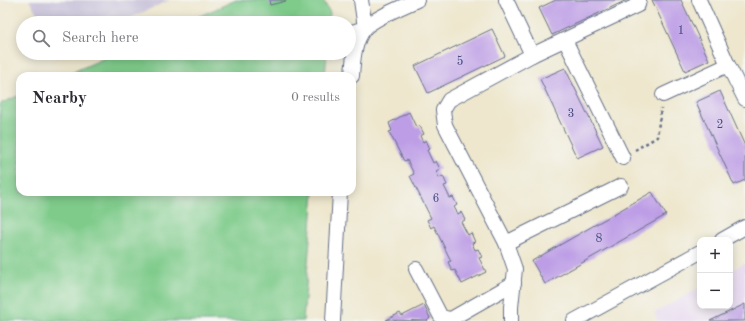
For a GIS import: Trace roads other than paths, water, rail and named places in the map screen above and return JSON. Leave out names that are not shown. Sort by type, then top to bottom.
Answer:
[{"type":"street","points":[[356,46],[365,28],[361,0]]},
{"type":"street","points":[[356,31],[365,28],[417,0]]},
{"type":"street","points":[[506,0],[532,55]]},
{"type":"street","points":[[511,321],[515,269],[506,243],[444,125],[443,110],[449,100],[532,55],[638,5],[639,0]]},
{"type":"street","points":[[699,0],[728,65],[745,98]]},
{"type":"street","points":[[565,40],[623,158]]},
{"type":"street","points":[[352,72],[354,60]]},
{"type":"street","points":[[663,95],[728,65]]},
{"type":"street","points":[[506,243],[621,186]]},
{"type":"street","points":[[333,321],[340,196]]},
{"type":"street","points":[[727,237],[745,227]]},
{"type":"street","points":[[574,321],[697,254]]},
{"type":"street","points":[[416,269],[441,317],[451,319],[514,283]]}]
